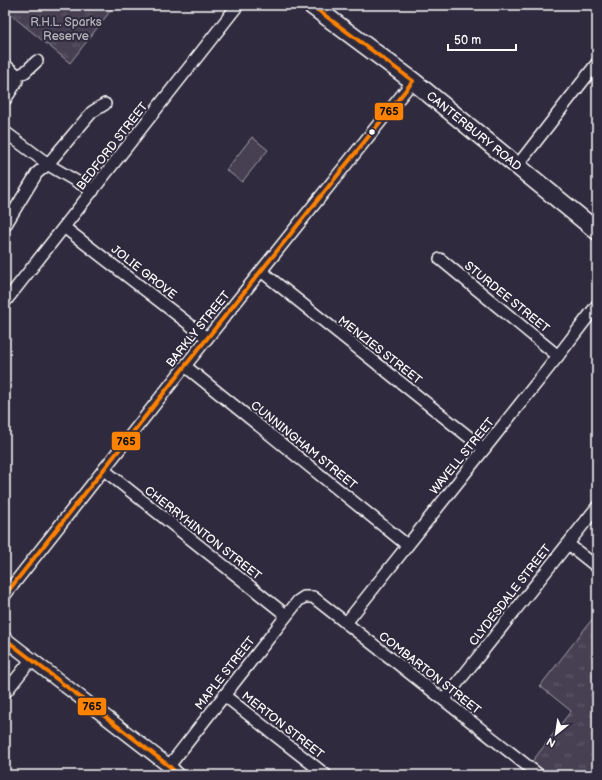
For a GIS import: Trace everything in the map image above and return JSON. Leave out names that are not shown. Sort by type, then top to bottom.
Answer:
[{"type":"main road","name":"CANTERBURY ROAD","points":[[311,5],[413,81],[597,231]]},
{"type":"street","name":"BEDFORD STREET","points":[[5,302],[65,228],[238,5]]},
{"type":"street","points":[[16,77],[25,72],[37,61]]},
{"type":"street","points":[[516,166],[597,63]]},
{"type":"street","points":[[5,65],[15,73],[17,81],[5,100]]},
{"type":"street","name":"BARKLY STREET","points":[[5,595],[207,338],[413,81]]},
{"type":"street","points":[[5,226],[37,173],[48,164],[92,112],[105,104]]},
{"type":"street","points":[[5,132],[48,164],[93,191]]},
{"type":"street","name":"JOLIE GROVE","points":[[65,228],[207,338]]},
{"type":"street","name":"STURDEE STREET","points":[[440,259],[558,356]]},
{"type":"street","name":"MENZIES STREET","points":[[261,271],[484,449]]},
{"type":"street","name":"WAVELL STREET","points":[[346,623],[597,305]]},
{"type":"street","name":"CUNNINGHAM STREET","points":[[185,366],[407,545]]},
{"type":"street","name":"CHERRYHINTON STREET","points":[[104,470],[286,615]]},
{"type":"street","name":"CLYDESDALE STREET","points":[[444,700],[597,507]]},
{"type":"street","points":[[568,544],[597,567]]},
{"type":"street","name":"MAPLE STREET","points":[[176,773],[225,696],[286,615],[298,601],[304,597]]},
{"type":"street","name":"COMBARTON STREET","points":[[304,597],[313,597],[539,775]]},
{"type":"street","points":[[5,639],[176,773]]},
{"type":"street","points":[[5,693],[31,660]]},
{"type":"street","name":"MERTON STREET","points":[[225,696],[326,775]]},
{"type":"green space","name":"R.H.L. Sparks Reserve","points":[[5,5],[115,5],[70,63],[5,10]]},
{"type":"green space","points":[[252,137],[268,150],[242,182],[226,170]]},
{"type":"green space","points":[[597,613],[597,775],[539,775],[528,767],[571,711],[540,686]]},
{"type":"transit line","name":"765","points":[[5,595],[185,366],[413,81],[311,5]]},
{"type":"transit line","name":"765","points":[[5,639],[169,766],[178,775]]}]
